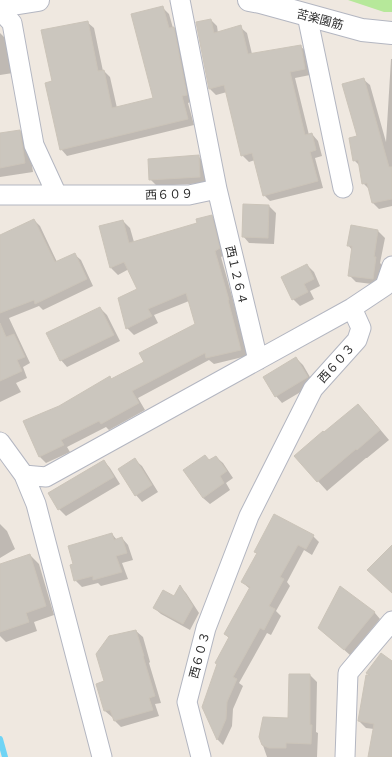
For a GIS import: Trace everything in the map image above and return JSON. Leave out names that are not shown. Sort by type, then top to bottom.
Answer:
[{"type":"street","points":[[0,6],[38,0]]},
{"type":"street","points":[[180,0],[217,189]]},
{"type":"street","name":"苦楽園筋","points":[[249,0],[362,30],[392,33]]},
{"type":"street","points":[[0,10],[12,23],[34,145],[57,195]]},
{"type":"street","points":[[308,15],[343,188]]},
{"type":"street","name":"西６０９","points":[[0,195],[189,195],[217,189]]},
{"type":"street","name":"西１２６４","points":[[217,189],[258,360]]},
{"type":"street","points":[[24,475],[46,477],[352,308],[385,286],[392,266]]},
{"type":"street","name":"西６０３","points":[[201,757],[187,702],[206,628],[249,516],[313,389],[357,340],[361,328],[352,308]]},
{"type":"street","points":[[0,442],[24,475],[36,504],[102,757]]},
{"type":"street","points":[[345,757],[348,673],[392,621]]},
{"type":"green space","points":[[348,0],[392,0],[392,12],[384,12]]},
{"type":"building","points":[[163,6],[169,28],[174,27],[187,95],[182,96],[188,119],[60,150],[45,83],[52,81],[41,30],[88,21],[98,71],[104,70],[112,108],[153,98],[131,14]]},
{"type":"building","points":[[211,19],[214,33],[241,25],[248,54],[301,45],[305,69],[290,72],[305,135],[312,133],[316,150],[310,152],[318,181],[263,196],[252,153],[241,156],[224,85],[209,89],[196,22]]},
{"type":"building","points":[[364,78],[389,167],[392,167],[392,199],[372,203],[367,183],[362,184],[358,160],[353,161],[349,138],[357,136],[342,84]]},
{"type":"building","points":[[20,130],[25,163],[0,168],[0,133]]},
{"type":"building","points":[[199,155],[200,177],[149,180],[148,159]]},
{"type":"building","points":[[243,204],[269,205],[268,238],[242,237]]},
{"type":"building","points":[[212,215],[220,248],[215,251],[241,350],[206,358],[205,353],[132,391],[139,403],[101,424],[99,421],[61,440],[64,445],[39,457],[23,421],[59,406],[110,376],[111,379],[144,362],[139,353],[195,324],[186,293],[148,309],[152,316],[126,329],[118,298],[137,289],[124,262],[110,268],[99,226],[123,220],[129,243],[197,223],[196,219]]},
{"type":"building","points":[[34,219],[55,262],[75,253],[87,279],[35,304],[34,300],[0,313],[0,235]]},
{"type":"building","points":[[351,225],[378,230],[374,257],[376,257],[373,279],[348,276],[352,246],[347,246]]},
{"type":"building","points":[[307,264],[314,279],[304,284],[308,292],[292,300],[281,277]]},
{"type":"building","points":[[100,307],[114,335],[60,361],[46,333]]},
{"type":"building","points":[[0,323],[6,337],[14,334],[25,357],[17,360],[22,371],[0,381]]},
{"type":"building","points":[[296,357],[308,377],[275,397],[263,377]]},
{"type":"building","points":[[358,404],[380,430],[317,482],[294,456]]},
{"type":"building","points":[[205,455],[209,460],[216,456],[227,471],[220,476],[224,483],[203,498],[183,470]]},
{"type":"building","points":[[135,458],[152,485],[135,496],[118,469]]},
{"type":"building","points":[[104,460],[114,477],[58,510],[48,493]]},
{"type":"building","points":[[274,514],[314,535],[306,549],[298,545],[280,577],[284,579],[269,606],[275,609],[264,630],[260,628],[233,677],[237,679],[227,702],[226,719],[217,740],[202,707],[217,664],[215,663],[229,637],[224,634],[250,587],[241,582],[257,553],[254,552]]},
{"type":"building","points":[[112,533],[114,540],[122,537],[127,553],[116,556],[122,572],[93,580],[93,576],[74,581],[70,565],[73,564],[68,546]]},
{"type":"building","points":[[392,545],[392,593],[367,570]]},
{"type":"building","points":[[30,554],[46,606],[26,613],[29,622],[0,632],[0,564]]},
{"type":"building","points":[[180,585],[193,606],[183,624],[153,608],[163,590],[174,596]]},
{"type":"building","points":[[340,586],[375,612],[344,650],[318,628]]},
{"type":"building","points":[[136,630],[155,696],[149,698],[153,710],[114,721],[110,710],[104,711],[96,684],[104,681],[96,654],[109,636]]},
{"type":"building","points":[[381,653],[392,661],[392,757],[368,757],[374,724],[358,721],[366,675],[370,675],[366,673]]},
{"type":"building","points":[[289,674],[310,674],[310,725],[312,725],[311,744],[286,743],[286,748],[269,748],[262,745],[259,737],[263,717],[288,718]]},
{"type":"waterway","points":[[0,739],[5,757]]}]
